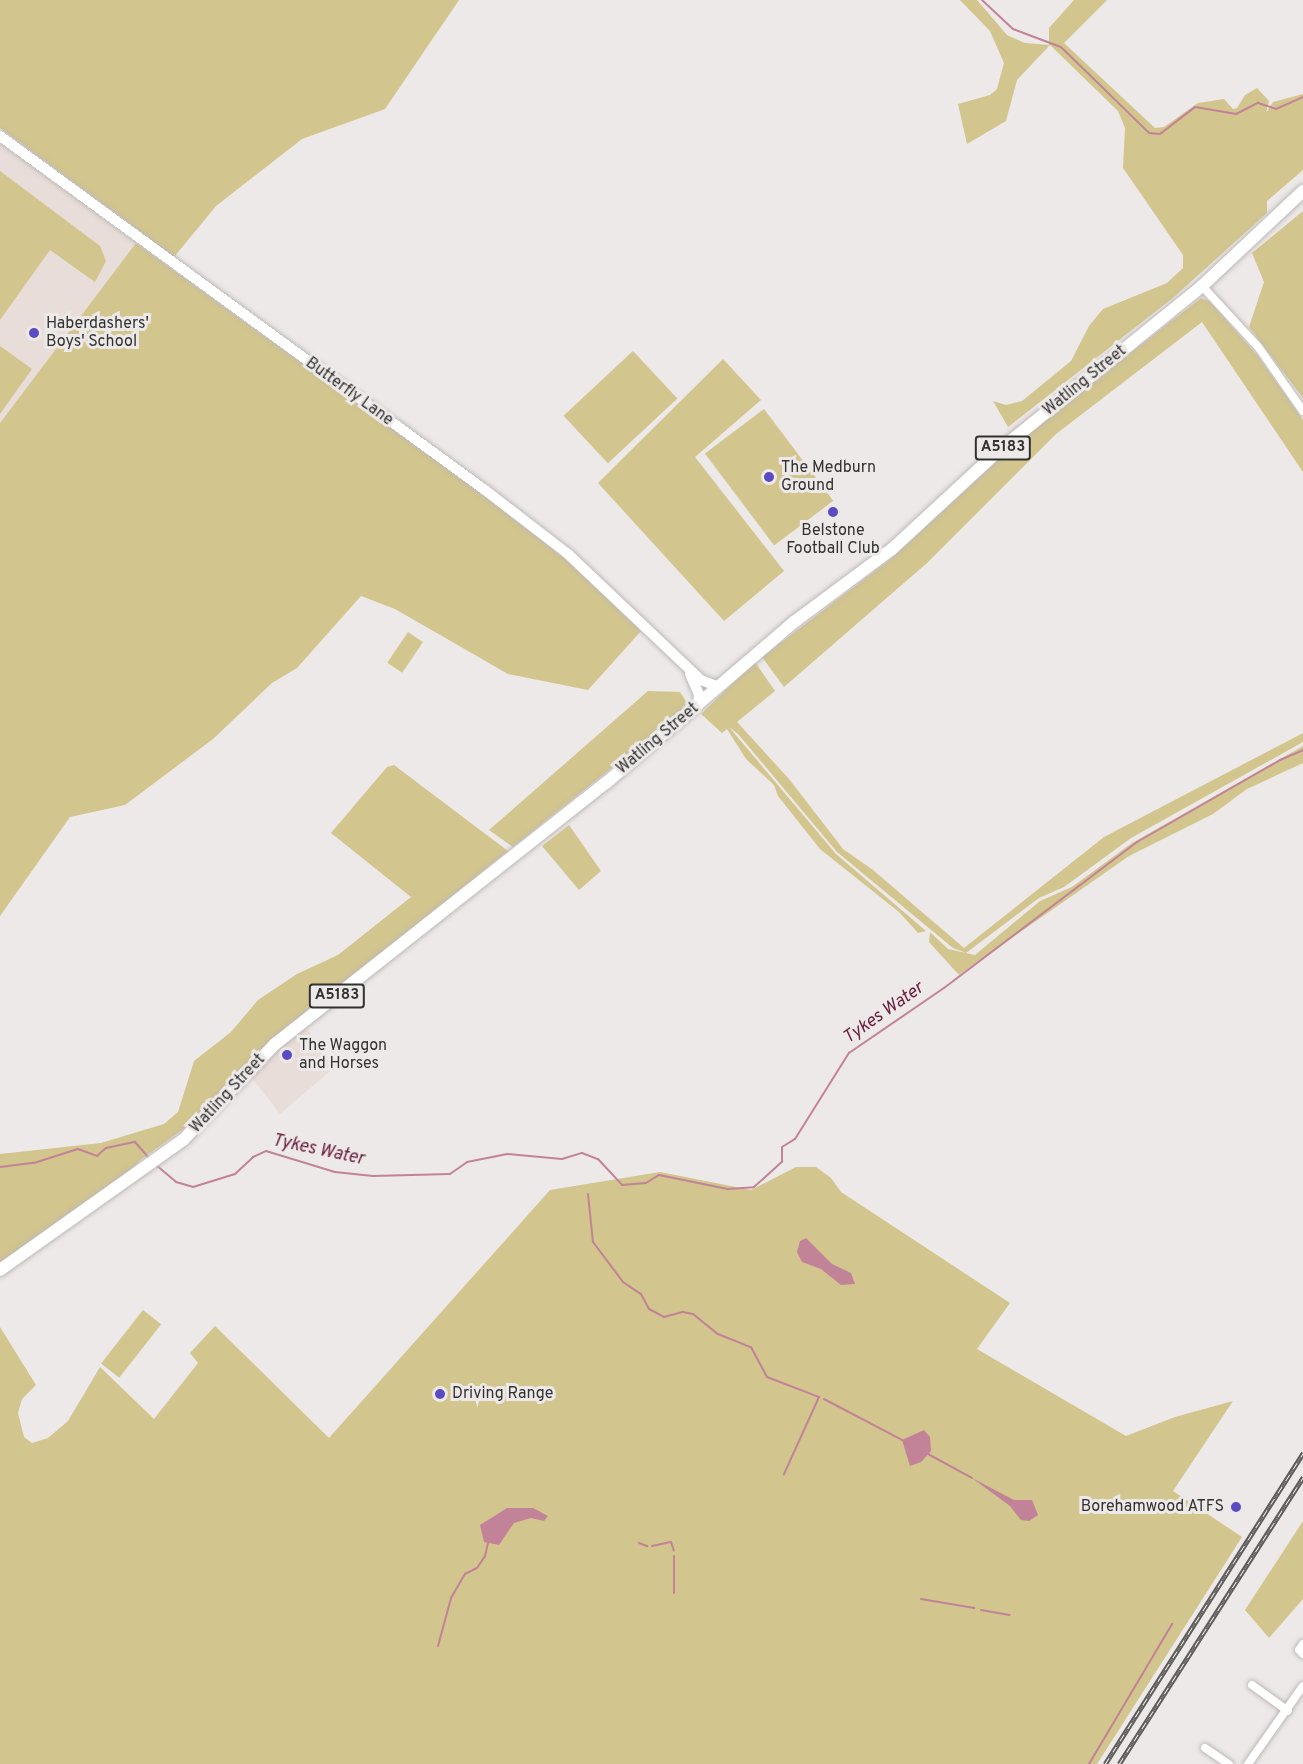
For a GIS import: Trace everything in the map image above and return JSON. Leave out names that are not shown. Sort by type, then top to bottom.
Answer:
[{"type":"main road","name":"Watling Street","points":[[0,1270],[170,1150],[202,1124],[275,1044],[606,783],[698,706],[708,687],[892,549],[996,453],[1202,286],[1303,191]]},
{"type":"street","name":"Butterfly Lane","points":[[0,136],[559,547],[708,687],[698,706]]},
{"type":"street","points":[[1202,286],[1259,348],[1303,411]]},
{"type":"street","points":[[1252,1685],[1288,1711]]},
{"type":"street","points":[[1248,1764],[1288,1711],[1303,1686]]},
{"type":"street","points":[[1205,1748],[1229,1764]]},
{"type":"shaded area","points":[[0,0],[459,0],[385,109],[302,139],[216,206],[174,257],[0,128]]},
{"type":"shaded area","points":[[960,0],[977,0],[1007,35],[1025,43],[1049,45],[1049,28],[1074,0],[1107,0],[1064,43],[1155,128],[1164,127],[1198,103],[1224,99],[1233,109],[1237,108],[1245,95],[1257,88],[1269,101],[1266,113],[1273,102],[1303,94],[1303,170],[1267,201],[1267,213],[1174,297],[1008,427],[993,401],[1006,405],[1022,401],[1071,361],[1089,326],[1103,309],[1167,283],[1183,268],[1183,255],[1123,168],[1125,128],[1118,111],[1050,45],[1017,80],[1006,121],[967,144],[958,104],[990,95],[997,89],[1004,63],[990,31]]},
{"type":"shaded area","name":"Haberdashers' Boys' School","points":[[0,143],[136,243],[0,423]]},
{"type":"shaded area","points":[[0,171],[100,246],[106,261],[95,282],[50,250],[0,320]]},
{"type":"shaded area","points":[[1303,211],[1303,398],[1249,327],[1264,282],[1252,253]]},
{"type":"shaded area","points":[[136,243],[489,499],[565,559],[641,631],[588,690],[508,674],[395,609],[361,596],[297,668],[272,683],[213,739],[125,805],[70,817],[0,916],[0,423]]},
{"type":"shaded area","points":[[1201,298],[1209,301],[1258,356],[1303,420],[1303,472],[1202,322],[1056,434],[927,563],[784,687],[762,657],[892,558],[1023,437]]},
{"type":"shaded area","points":[[0,346],[32,369],[0,414]]},
{"type":"shaded area","points":[[633,351],[677,399],[608,463],[564,416]]},
{"type":"shaded area","points":[[723,359],[761,400],[695,457],[784,571],[724,621],[598,483]]},
{"type":"shaded area","name":"The Medburn Ground","points":[[764,409],[833,501],[774,545],[705,454]]},
{"type":"shaded area","points":[[408,632],[423,642],[402,673],[387,663]]},
{"type":"shaded area","points":[[755,662],[775,691],[737,722],[789,779],[843,849],[873,870],[964,948],[1104,837],[1303,733],[1303,742],[1131,838],[1064,887],[1039,898],[966,953],[953,948],[837,852],[738,734],[729,727],[836,854],[926,931],[918,933],[899,912],[820,849],[778,796],[774,785],[746,759],[727,729],[722,733],[701,714]]},
{"type":"shaded area","points":[[648,691],[680,692],[689,706],[513,847],[489,830]]},
{"type":"shaded area","points":[[1303,746],[1303,763],[1247,789],[1213,814],[1129,856],[959,975],[929,942],[930,932],[948,949],[975,955],[1040,901],[1072,887],[1132,843]]},
{"type":"shaded area","points":[[394,765],[508,851],[401,937],[189,1125],[139,1161],[125,1177],[0,1263],[0,1154],[101,1143],[164,1124],[178,1112],[194,1061],[231,1032],[258,1000],[297,974],[338,955],[411,897],[331,833],[387,767]]},
{"type":"shaded area","points":[[569,825],[601,871],[579,890],[542,846]]},
{"type":"shaded area","points":[[306,1028],[336,1066],[280,1114],[252,1078],[273,1054]]},
{"type":"shaded area","points":[[796,1167],[816,1167],[831,1178],[841,1192],[1010,1303],[977,1349],[1126,1436],[1175,1417],[1233,1401],[1173,1491],[1242,1537],[1097,1764],[0,1764],[0,1327],[36,1385],[22,1399],[18,1413],[24,1437],[32,1443],[48,1438],[68,1421],[100,1367],[154,1419],[198,1363],[190,1353],[215,1326],[329,1438],[550,1190],[660,1172],[751,1190]]},
{"type":"shaded area","points":[[806,1238],[832,1264],[851,1273],[855,1284],[841,1285],[821,1269],[802,1262],[797,1252],[800,1241]]},
{"type":"shaded area","points":[[143,1310],[161,1324],[119,1378],[101,1364]]},
{"type":"shaded area","points":[[924,1430],[930,1437],[931,1451],[921,1462],[910,1466],[902,1440]]},
{"type":"shaded area","points":[[972,1478],[1014,1500],[1032,1500],[1038,1515],[1029,1521],[1021,1520],[1010,1506]]},
{"type":"shaded area","points":[[507,1508],[533,1508],[548,1516],[544,1521],[531,1518],[514,1523],[499,1545],[484,1542],[480,1525]]},
{"type":"shaded area","points":[[1303,1521],[1303,1599],[1269,1638],[1245,1610]]},
{"type":"waterway","points":[[982,0],[1013,29],[1061,47],[1149,133],[1160,134],[1195,107],[1236,114],[1258,103],[1276,109],[1303,97]]},
{"type":"waterway","name":"Tykes Water","points":[[156,1165],[176,1182],[193,1187],[235,1174],[253,1157],[266,1151],[335,1172],[373,1176],[450,1174],[467,1162],[507,1154],[562,1159],[582,1153],[598,1159],[622,1185],[646,1183],[659,1175],[728,1189],[754,1187],[782,1162],[782,1147],[795,1139],[849,1053],[944,988],[1137,842],[1280,760],[1303,750]]},
{"type":"waterway","name":"Tykes Water","points":[[0,1167],[34,1163],[78,1149],[97,1156],[106,1148],[135,1142],[150,1159]]},
{"type":"waterway","points":[[588,1194],[593,1242],[623,1282],[641,1294],[649,1309],[664,1317],[683,1312],[693,1314],[718,1334],[751,1347],[767,1377],[819,1397],[784,1474]]},
{"type":"waterway","points":[[824,1399],[902,1440]]},
{"type":"waterway","points":[[928,1454],[972,1478]]},
{"type":"waterway","points":[[652,1546],[671,1542],[674,1551]]},
{"type":"waterway","points":[[438,1646],[451,1598],[465,1574],[477,1568],[485,1556],[488,1543]]},
{"type":"waterway","points":[[639,1543],[647,1546]]},
{"type":"waterway","points":[[674,1556],[674,1593]]},
{"type":"waterway","points":[[921,1599],[974,1608]]},
{"type":"waterway","points":[[981,1610],[1010,1615]]},
{"type":"waterway","points":[[1089,1764],[1172,1624]]},
{"type":"railway","points":[[1105,1764],[1303,1453]]},
{"type":"railway","points":[[1119,1764],[1303,1477]]},
{"type":"place","name":"Haberdashers' Boys' School","points":[[34,333]]},
{"type":"place","name":"The Medburn Ground","points":[[769,477]]},
{"type":"place","name":"Belstone Football Club","points":[[833,512]]},
{"type":"place","name":"The Waggon and Horses","points":[[287,1055]]},
{"type":"place","name":"Driving Range","points":[[440,1394]]},
{"type":"place","name":"Borehamwood ATFS","points":[[1236,1507]]}]
